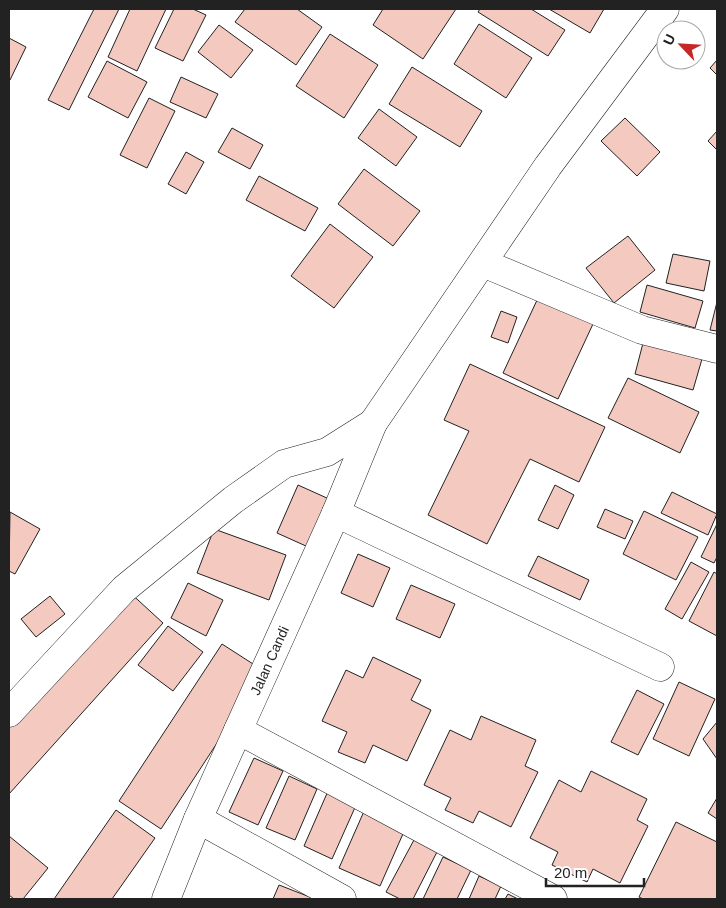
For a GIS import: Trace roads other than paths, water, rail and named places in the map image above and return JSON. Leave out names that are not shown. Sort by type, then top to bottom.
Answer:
[{"type":"street","points":[[9,713],[124,589],[233,500],[284,464],[327,452],[372,423],[548,166],[665,9]]},
{"type":"street","points":[[483,263],[642,330],[717,349]]},
{"type":"street","name":"Jalan Candi","points":[[166,899],[198,819],[336,513],[372,423]]},
{"type":"street","points":[[336,513],[660,667]]},
{"type":"street","points":[[238,730],[553,899]]},
{"type":"street","points":[[198,819],[342,899]]}]
